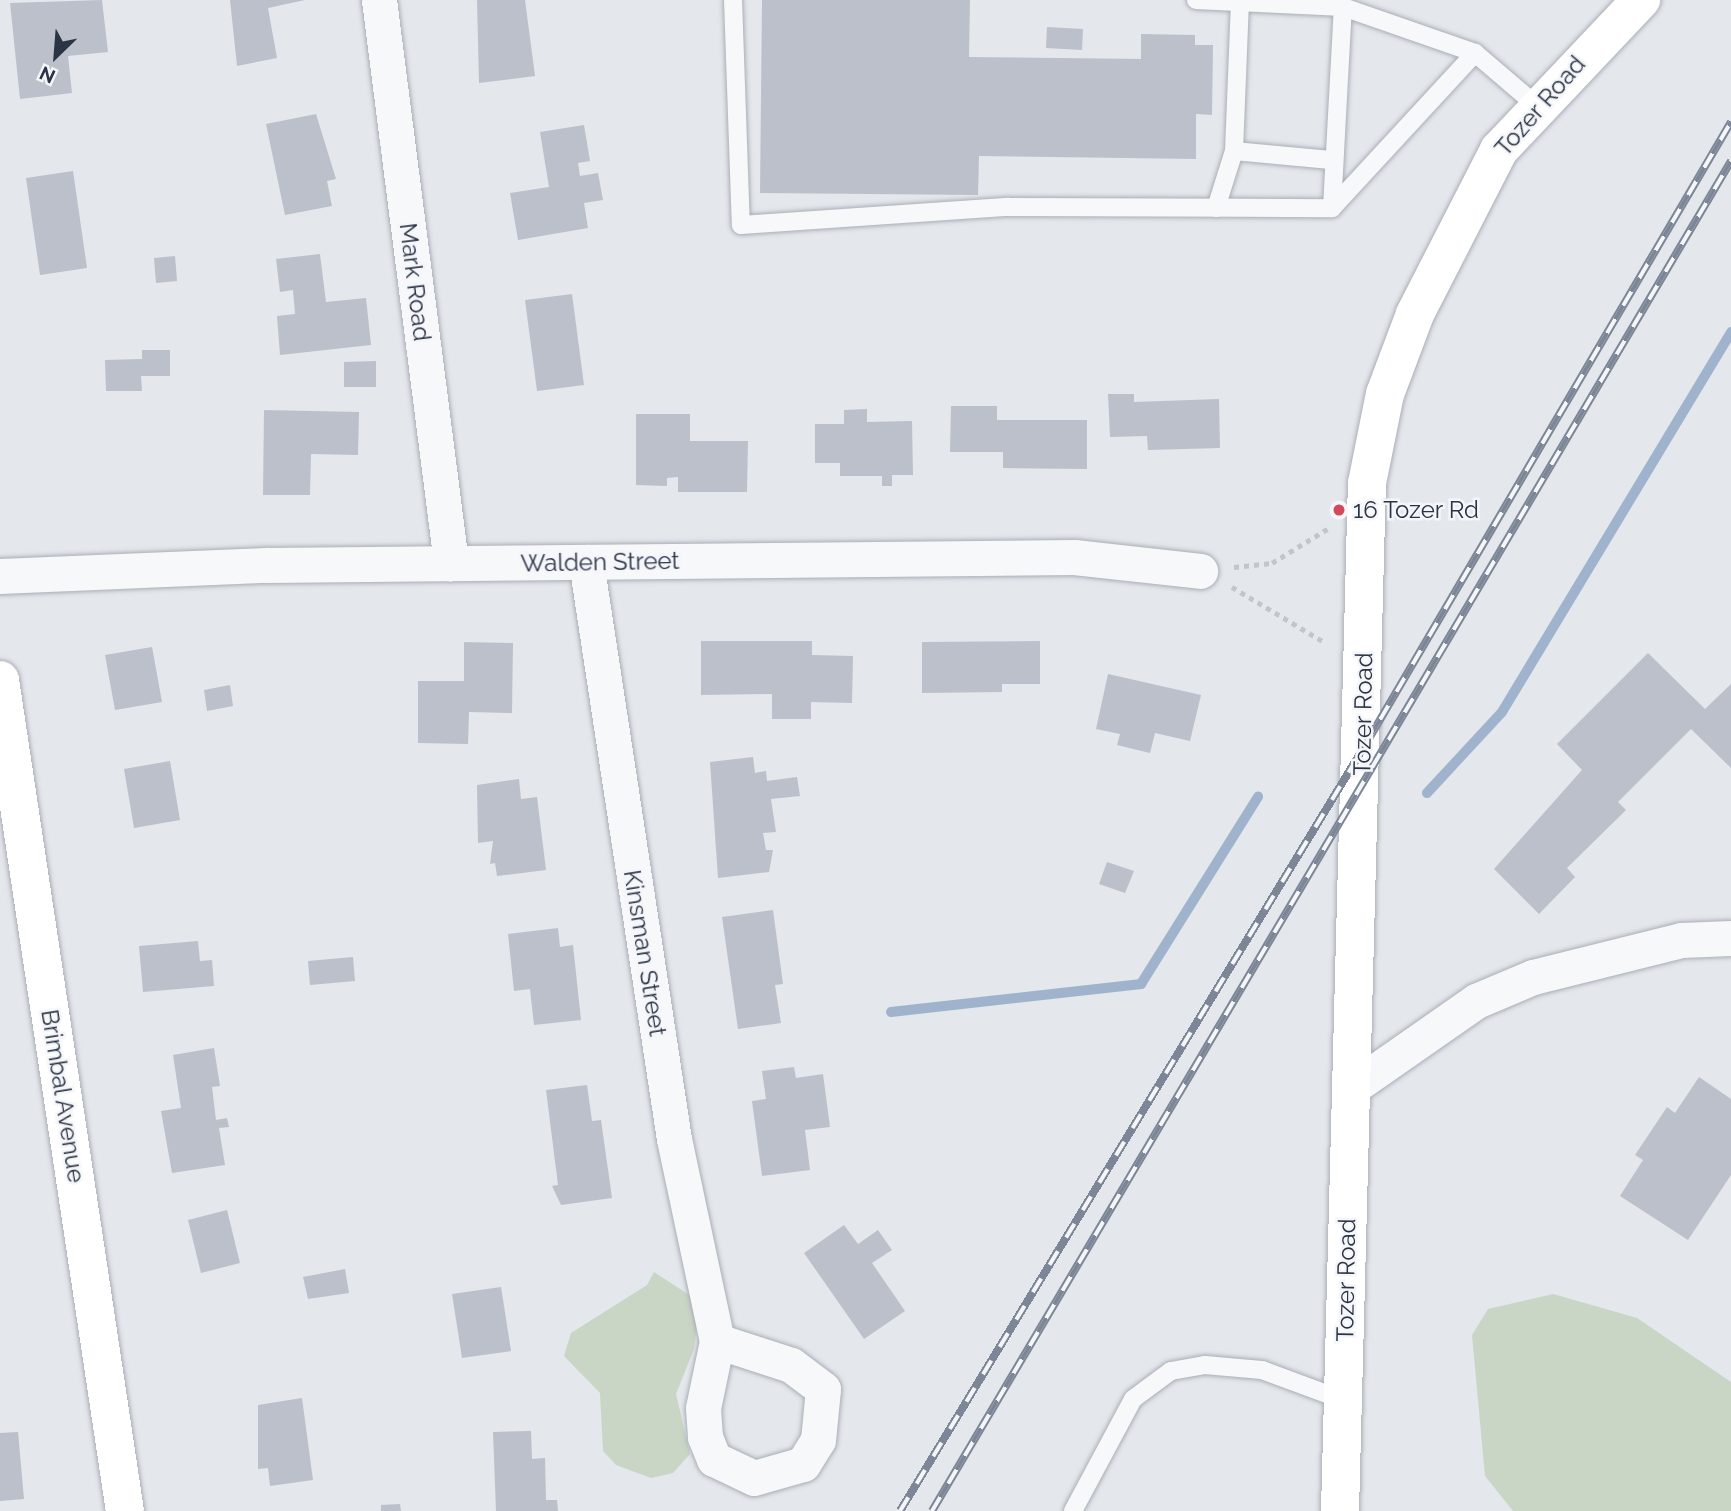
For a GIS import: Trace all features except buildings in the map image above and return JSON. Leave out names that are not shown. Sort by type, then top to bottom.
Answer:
[{"type":"main road","name":"Tozer Road","points":[[1340,1511],[1367,505],[1385,394],[1415,314],[1499,150],[1634,2]]},
{"type":"main road","name":"Brimbal Avenue","points":[[0,680],[125,1511]]},
{"type":"street","name":"Mark Road","points":[[379,0],[451,563]]},
{"type":"street","name":"Walden Street","points":[[0,576],[53,569],[1074,557],[1200,571]]},
{"type":"street","name":"Kinsman Street","points":[[586,562],[674,1139],[717,1341]]},
{"type":"street","points":[[1350,1089],[1476,1001],[1533,977],[1681,940],[1731,938]]},
{"type":"lane","points":[[733,0],[741,226],[1008,207],[1332,208],[1475,53]]},
{"type":"lane","points":[[1196,0],[1343,7],[1475,53],[1537,106]]},
{"type":"lane","points":[[1216,208],[1234,150],[1240,4]]},
{"type":"lane","points":[[1332,208],[1331,160],[1343,7]]},
{"type":"lane","points":[[1234,150],[1331,160]]},
{"type":"lane","points":[[1073,1511],[1133,1399],[1171,1371],[1205,1365],[1262,1370],[1343,1400]]},
{"type":"path","points":[[1200,571],[1272,563],[1367,505]]},
{"type":"path","points":[[1200,571],[1364,668]]},
{"type":"green space","points":[[654,1272],[700,1302],[694,1349],[676,1394],[690,1454],[673,1473],[651,1478],[616,1465],[603,1451],[600,1393],[564,1356],[571,1333],[647,1285]]},
{"type":"green space","points":[[1553,1294],[1637,1318],[1731,1382],[1731,1511],[1513,1511],[1485,1476],[1472,1335],[1488,1309]]},
{"type":"waterway","points":[[1427,793],[1502,712],[1731,332]]},
{"type":"waterway","points":[[891,1012],[1141,984],[1258,797]]},
{"type":"railway","points":[[900,1511],[1364,747],[1731,122]]},
{"type":"railway","points":[[932,1511],[1731,161]]},
{"type":"place","name":"16 Tozer Rd","points":[[1339,510]]}]
